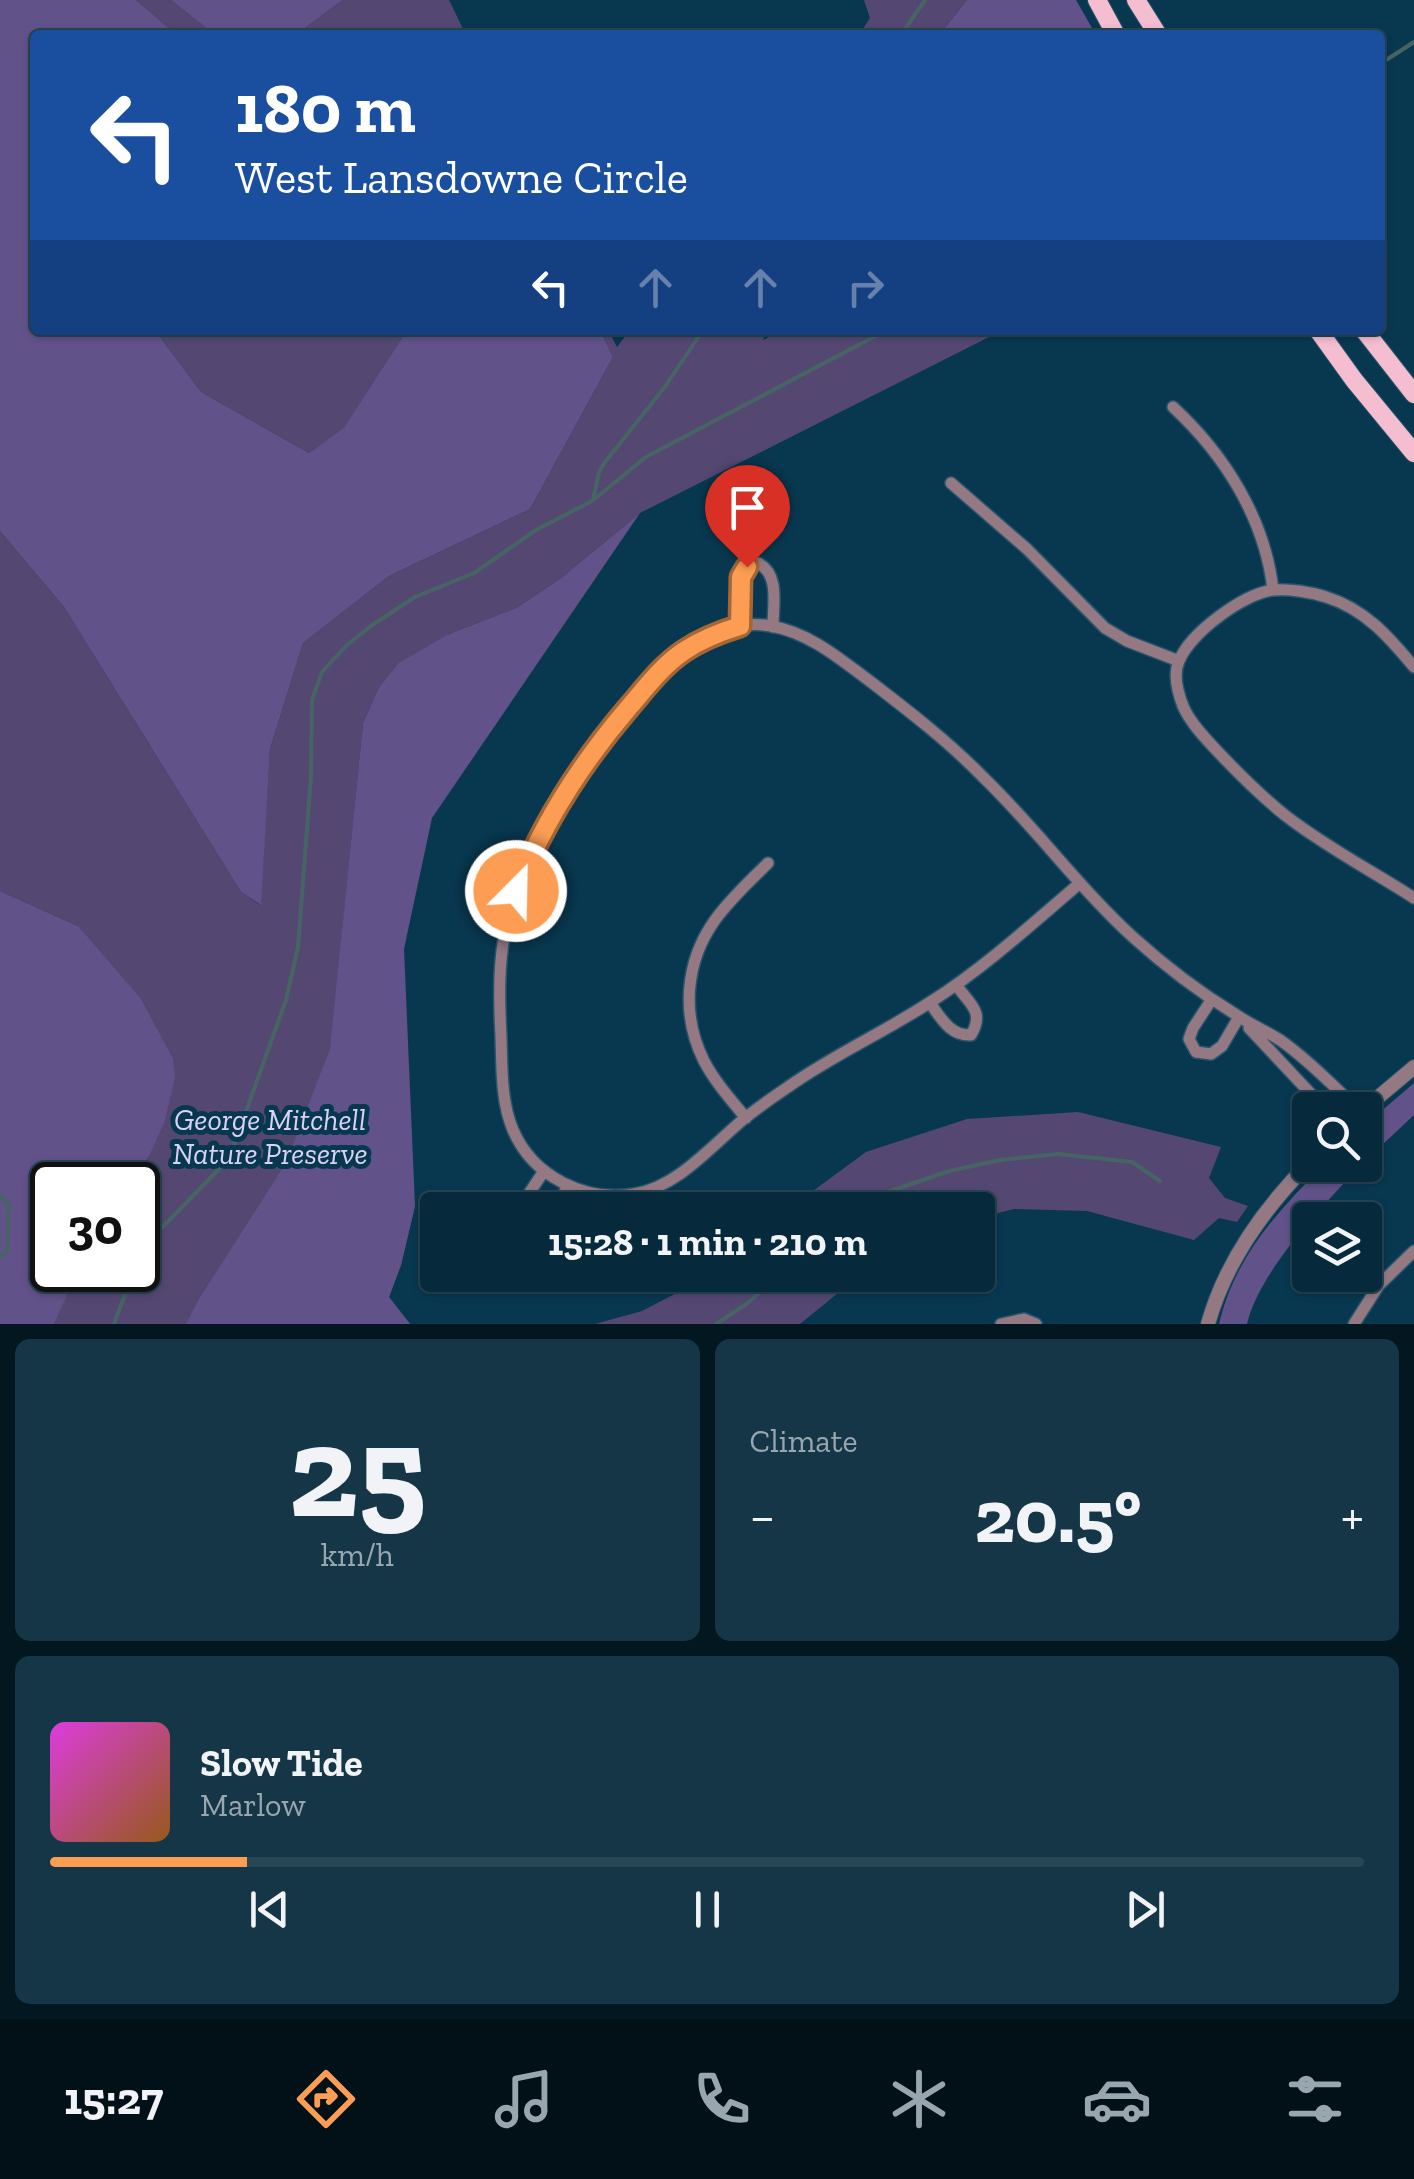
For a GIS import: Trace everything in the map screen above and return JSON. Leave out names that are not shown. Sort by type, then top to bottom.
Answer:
[{"type":"main road","points":[[1097,0],[1113,30]]},
{"type":"main road","points":[[1138,6],[1155,30]]},
{"type":"main road","points":[[1322,335],[1414,453]]},
{"type":"main road","points":[[1368,335],[1414,394]]},
{"type":"street","points":[[1173,407],[1210,445],[1240,491],[1262,538],[1274,590]]},
{"type":"street","points":[[952,483],[1105,628],[1178,661]]},
{"type":"street","points":[[740,626],[741,577],[747,567],[758,563],[768,568],[772,576],[773,627]]},
{"type":"street","points":[[1413,896],[1313,836],[1277,808],[1211,745],[1183,706],[1176,679],[1178,661],[1220,615],[1255,595],[1274,590],[1323,596],[1359,612],[1414,666]]},
{"type":"street","points":[[1080,883],[997,954],[930,1003],[808,1073],[673,1178],[654,1188],[638,1194],[604,1197],[562,1183],[544,1171],[514,1134],[503,1082],[500,972],[507,922],[535,847],[578,772],[658,672],[700,642],[740,626],[757,625],[792,632],[823,647],[908,710],[986,779],[1135,938],[1239,1018],[1280,1040],[1340,1092]]},
{"type":"street","points":[[746,1118],[712,1074],[697,1045],[688,993],[696,953],[716,917],[768,862]]},
{"type":"street","points":[[930,1003],[950,1030],[970,1036],[978,1023],[977,1013],[956,984]]},
{"type":"street","points":[[1212,999],[1189,1039],[1196,1052],[1211,1054],[1222,1046],[1239,1018]]},
{"type":"street","points":[[1239,1018],[1309,1092]]},
{"type":"street","points":[[1382,1093],[1414,1067]]},
{"type":"street","points":[[530,1192],[544,1171]]},
{"type":"street","points":[[1208,1324],[1231,1266],[1250,1233],[1292,1180]]},
{"type":"street","points":[[559,1192],[562,1183]]},
{"type":"street","points":[[1354,1324],[1379,1285],[1414,1251]]},
{"type":"street","points":[[1001,1324],[1024,1318],[1036,1324]]},
{"type":"green space","points":[[136,0],[171,0],[209,30],[171,30]]},
{"type":"green space","points":[[343,0],[449,0],[464,30],[302,30]]},
{"type":"green space","points":[[864,0],[967,0],[943,30],[862,30],[870,18]]},
{"type":"green space","points":[[159,335],[404,335],[344,429],[309,453],[201,392]]},
{"type":"green space","name":"George Mitchell Nature Preserve","points":[[602,335],[611,335],[617,347],[626,335],[765,335],[763,340],[774,335],[993,335],[640,513],[561,578],[516,608],[449,634],[378,689],[363,723],[341,944],[415,1206],[389,1297],[410,1324],[0,1324],[31,1292],[160,1292],[160,1162],[63,1162],[78,926],[0,891],[0,531],[64,607],[241,892],[260,905],[270,749],[303,643],[389,576],[530,509],[613,357]]},
{"type":"green space","points":[[1078,1112],[1221,1147],[1209,1178],[1225,1198],[1248,1206],[1237,1222],[1219,1218],[1194,1240],[1087,1211],[1014,1209],[995,1214],[995,1192],[812,1192],[866,1152],[967,1119]]},
{"type":"green space","points":[[678,1292],[839,1292],[800,1324],[595,1324],[642,1311]]},
{"type":"shaded area","points":[[0,0],[136,0],[171,30],[30,30],[30,335],[159,335],[201,392],[309,453],[344,428],[404,335],[602,335],[613,357],[530,509],[389,576],[303,643],[270,749],[261,905],[241,892],[64,607],[0,531]]},
{"type":"shaded area","points":[[171,0],[343,0],[302,30],[209,30]]},
{"type":"shaded area","points":[[967,0],[1076,0],[1093,30],[943,30]]},
{"type":"shaded area","points":[[640,513],[432,818],[404,949],[415,1206],[389,1297],[410,1324],[186,1324],[286,1163],[330,1049],[363,723],[378,689],[399,663],[449,634],[516,608],[561,578]]},
{"type":"shaded area","points":[[0,891],[78,926],[141,999],[173,1059],[175,1078],[164,1123],[145,1162],[30,1162],[30,1292],[68,1292],[54,1324],[0,1324]]},
{"type":"shaded area","points":[[1414,1083],[1414,1115],[1382,1145],[1382,1110]]},
{"type":"shaded area","points":[[1308,1182],[1346,1182],[1327,1202],[1292,1202],[1292,1244],[1265,1282],[1247,1324],[1219,1324],[1247,1257]]},
{"type":"waterway","points":[[904,30],[925,0]]},
{"type":"waterway","points":[[1385,61],[1414,42]]},
{"type":"waterway","points":[[593,500],[605,462],[664,388],[700,335]]},
{"type":"waterway","points":[[160,1230],[229,1159],[286,1000],[298,947],[311,776],[312,700],[322,672],[347,645],[415,597],[474,573],[536,530],[592,501],[646,457],[878,335]]},
{"type":"waterway","points":[[888,1192],[949,1171],[1000,1160],[1058,1154],[1132,1162],[1160,1181]]},
{"type":"waterway","points":[[0,1196],[9,1204],[7,1252],[0,1257]]},
{"type":"waterway","points":[[114,1324],[126,1292]]},
{"type":"waterway","points":[[716,1324],[761,1292]]},
{"type":"route","points":[[516,891],[543,830],[578,772],[658,672],[700,642],[740,626],[741,577],[747,567]]}]
